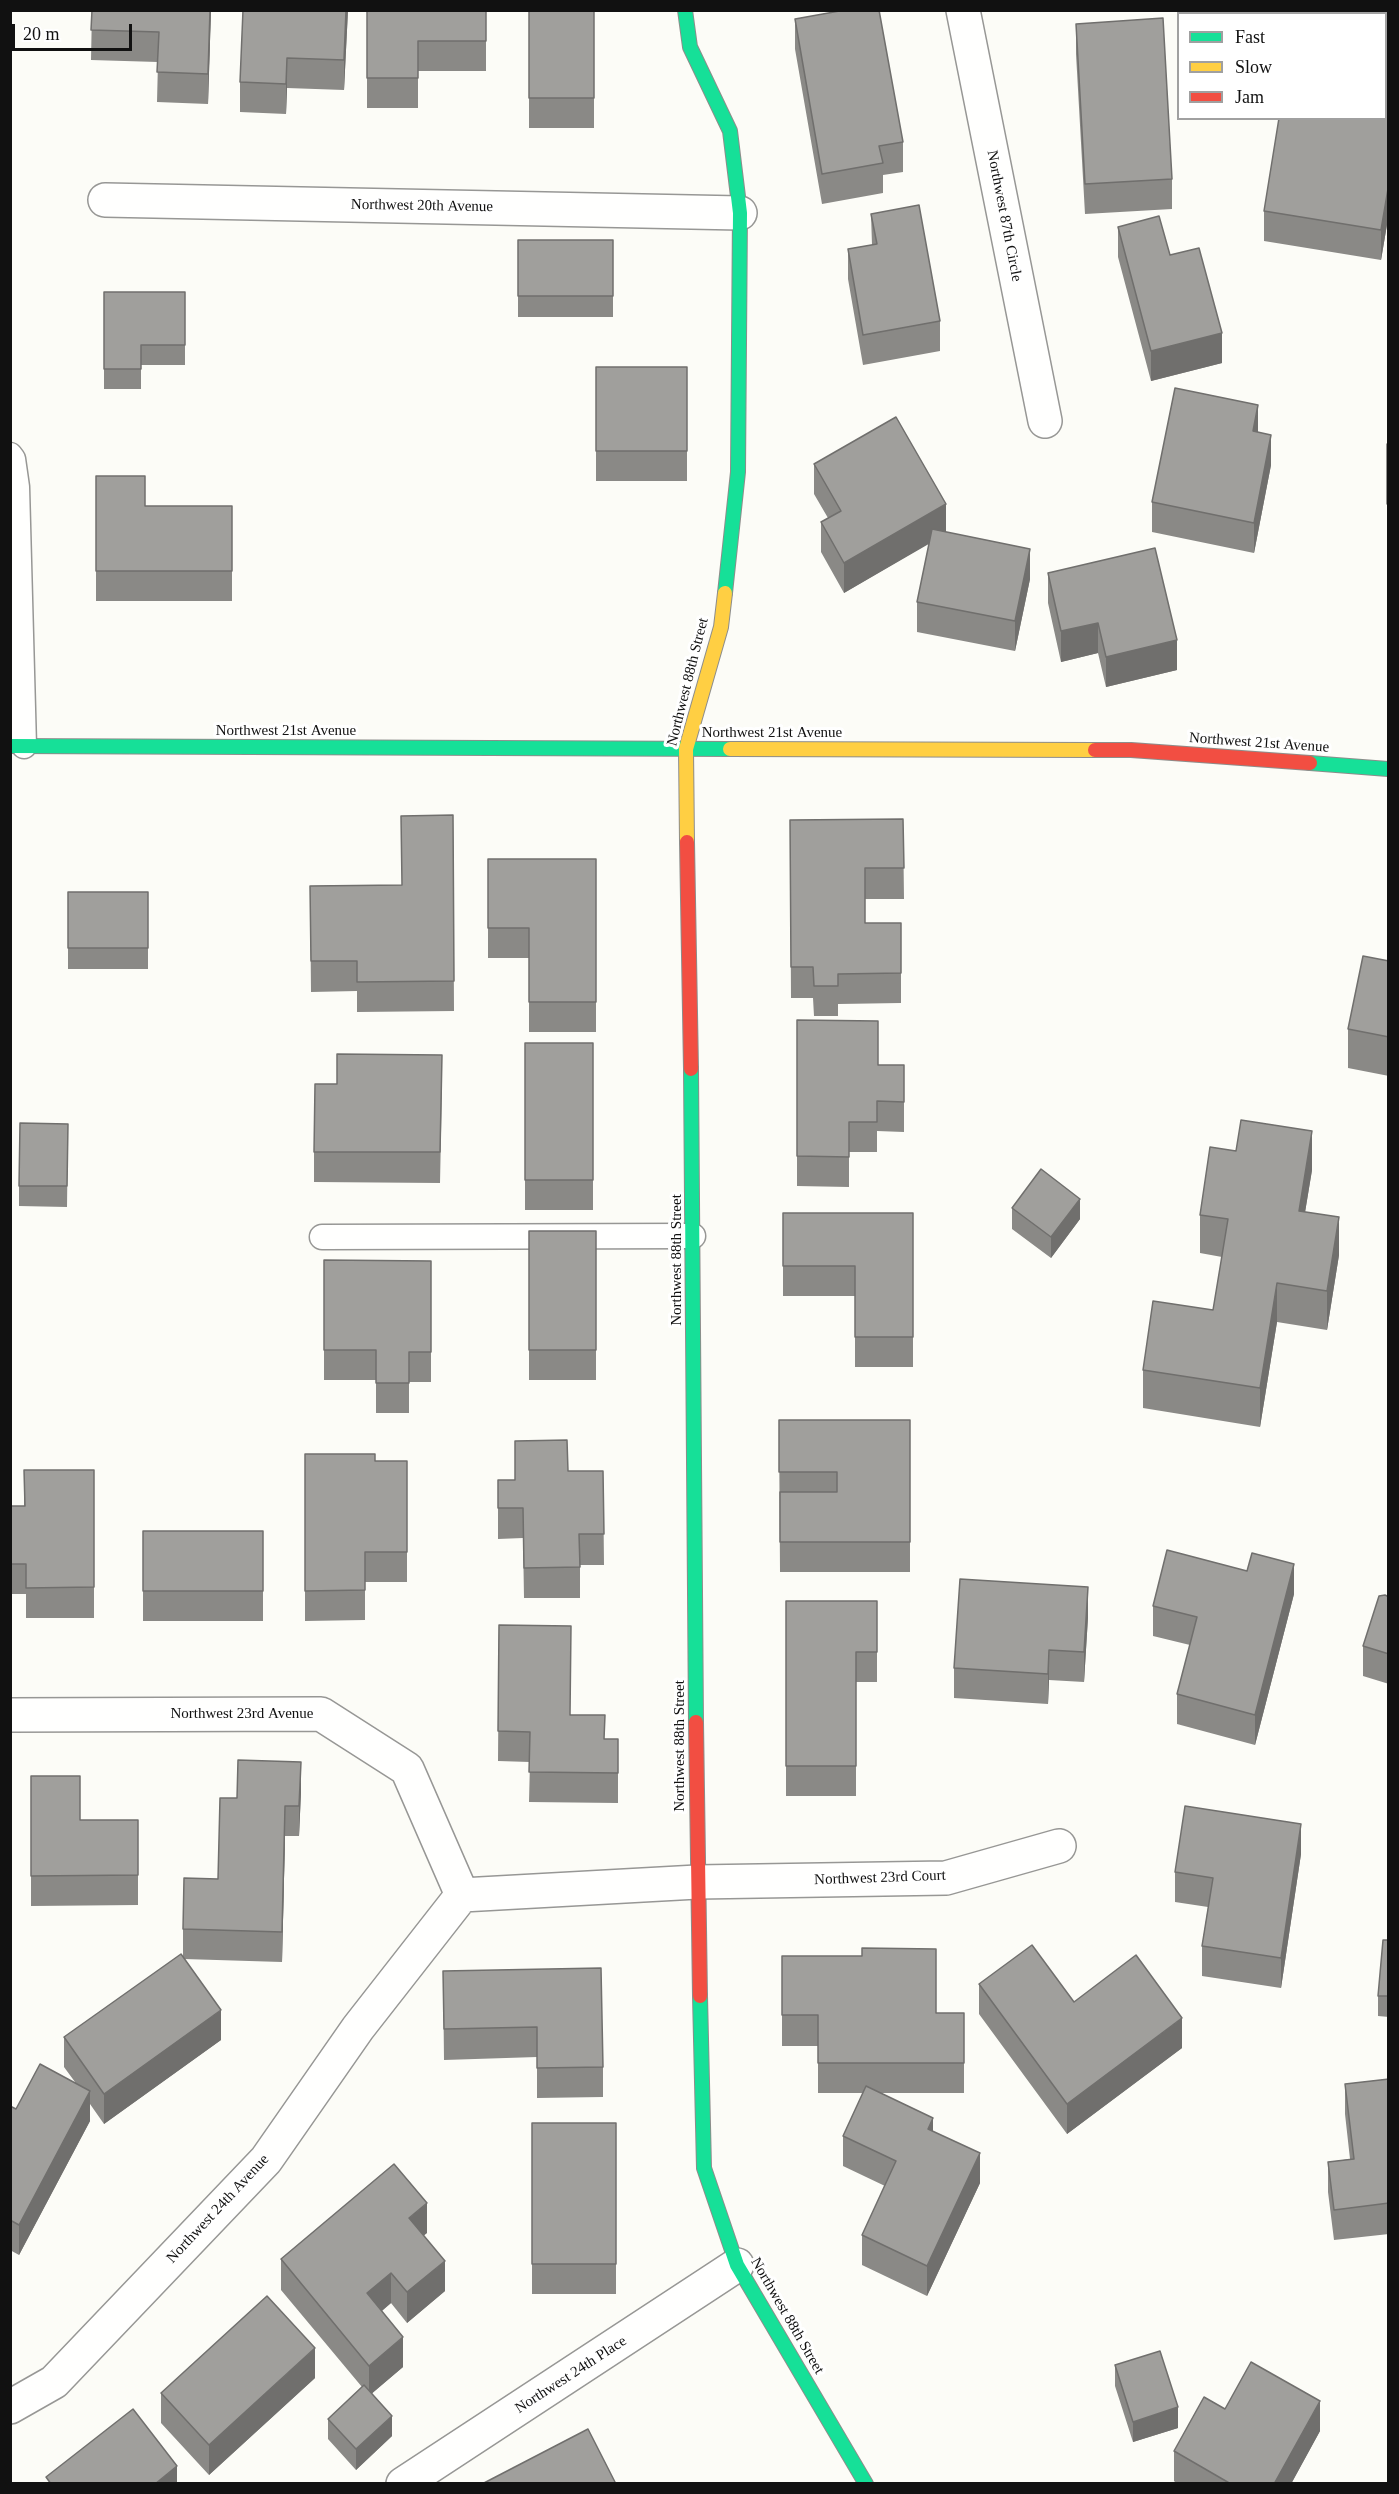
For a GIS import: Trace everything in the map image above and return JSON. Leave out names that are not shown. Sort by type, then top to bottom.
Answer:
[{"type":"street","name":"Northwest 88th Street","points":[[685,10],[690,47],[730,131],[740,213],[738,472],[721,627],[687,749],[697,1882],[704,2168],[737,2265],[866,2484]]},
{"type":"street","name":"Northwest 87th Circle","points":[[963,10],[1045,421]]},
{"type":"street","name":"Northwest 20th Avenue","points":[[105,200],[740,213]]},
{"type":"street","name":"Northwest 21st Avenue","points":[[17,746],[1131,750],[1389,769]]},
{"type":"street","name":"Northwest 23rd Avenue","points":[[10,1715],[321,1714],[407,1770],[462,1895]]},
{"type":"street","name":"Northwest 23rd Court","points":[[697,1882],[946,1878],[1059,1846]]},
{"type":"street","points":[[462,1895],[697,1882]]},
{"type":"street","name":"Northwest 24th Avenue","points":[[10,2407],[54,2382],[266,2160],[358,2028],[462,1895]]},
{"type":"street","name":"Northwest 24th Place","points":[[404,2484],[737,2265]]},
{"type":"lane","points":[[10,455],[14,459],[17,746]]},
{"type":"lane","points":[[322,1237],[693,1236]]},
{"type":"building","points":[[92,10],[210,10],[208,74],[157,72],[159,32],[91,30]]},
{"type":"building","points":[[243,10],[346,10],[344,60],[287,58],[286,84],[240,82]]},
{"type":"building","points":[[367,10],[486,10],[486,41],[418,41],[418,78],[367,78]]},
{"type":"building","points":[[529,10],[594,10],[594,98],[529,98]]},
{"type":"building","points":[[845,10],[879,10],[903,142],[879,146],[883,163],[822,174],[795,19]]},
{"type":"building","points":[[1254,10],[1313,10],[1313,12],[1254,12]]},
{"type":"building","points":[[1163,18],[1172,179],[1085,184],[1076,24]]},
{"type":"building","points":[[1387,111],[1389,111],[1389,183],[1381,230],[1264,211],[1279,120],[1387,120]]},
{"type":"building","points":[[919,205],[940,321],[863,335],[848,249],[877,244],[871,214]]},
{"type":"building","points":[[1159,216],[1170,255],[1199,248],[1222,333],[1151,351],[1118,227]]},
{"type":"building","points":[[518,240],[613,240],[613,296],[518,296]]},
{"type":"building","points":[[104,292],[185,292],[185,345],[141,345],[141,369],[104,369]]},
{"type":"building","points":[[596,367],[687,367],[687,451],[596,451]]},
{"type":"building","points":[[1175,388],[1258,405],[1253,431],[1271,435],[1254,523],[1152,502]]},
{"type":"building","points":[[896,417],[946,504],[844,563],[821,522],[841,511],[814,464]]},
{"type":"building","points":[[1387,444],[1389,444],[1389,504],[1387,504]]},
{"type":"building","points":[[96,476],[145,476],[145,506],[232,506],[232,571],[96,571]]},
{"type":"building","points":[[932,529],[1030,549],[1015,621],[917,602]]},
{"type":"building","points":[[1155,548],[1177,640],[1106,657],[1098,623],[1061,631],[1048,573]]},
{"type":"building","points":[[453,815],[454,981],[357,982],[357,961],[311,961],[310,886],[402,885],[401,816]]},
{"type":"building","points":[[903,819],[904,868],[865,868],[865,923],[901,923],[901,973],[838,974],[838,986],[814,986],[813,967],[791,967],[790,820]]},
{"type":"building","points":[[488,859],[596,859],[596,1002],[529,1002],[529,928],[488,928]]},
{"type":"building","points":[[68,892],[148,892],[148,948],[68,948]]},
{"type":"building","points":[[1363,956],[1389,961],[1389,1037],[1348,1029]]},
{"type":"building","points":[[797,1020],[878,1021],[878,1065],[904,1065],[904,1102],[877,1101],[877,1122],[849,1122],[849,1157],[797,1156]]},
{"type":"building","points":[[525,1043],[593,1043],[593,1180],[525,1180]]},
{"type":"building","points":[[337,1054],[442,1055],[440,1152],[314,1152],[315,1084],[337,1084]]},
{"type":"building","points":[[1241,1120],[1312,1131],[1299,1211],[1339,1217],[1327,1291],[1277,1283],[1260,1388],[1143,1370],[1153,1301],[1213,1310],[1228,1219],[1200,1215],[1210,1147],[1236,1151]]},
{"type":"building","points":[[20,1123],[68,1124],[67,1186],[19,1186]]},
{"type":"building","points":[[1041,1169],[1080,1199],[1051,1237],[1012,1208]]},
{"type":"building","points":[[783,1213],[913,1213],[913,1337],[855,1337],[855,1266],[783,1266]]},
{"type":"building","points":[[529,1231],[596,1231],[596,1350],[529,1350]]},
{"type":"building","points":[[324,1260],[431,1261],[431,1352],[409,1352],[409,1383],[376,1383],[376,1350],[324,1350]]},
{"type":"building","points":[[779,1420],[910,1420],[910,1542],[780,1542],[780,1492],[837,1492],[837,1472],[779,1472]]},
{"type":"building","points":[[567,1440],[568,1471],[603,1471],[604,1534],[579,1534],[580,1567],[524,1568],[523,1508],[498,1508],[498,1480],[515,1480],[515,1441]]},
{"type":"building","points":[[305,1454],[375,1454],[375,1461],[407,1461],[407,1552],[365,1552],[365,1590],[305,1591]]},
{"type":"building","points":[[24,1470],[94,1470],[94,1587],[26,1588],[26,1564],[10,1564],[10,1506],[25,1506]]},
{"type":"building","points":[[143,1531],[263,1531],[263,1591],[143,1591]]},
{"type":"building","points":[[1167,1550],[1247,1571],[1252,1553],[1294,1564],[1255,1715],[1177,1694],[1197,1617],[1153,1606]]},
{"type":"building","points":[[960,1579],[1088,1587],[1084,1652],[1049,1650],[1048,1674],[954,1668]]},
{"type":"building","points":[[1379,1596],[1389,1597],[1389,1654],[1363,1646]]},
{"type":"building","points":[[786,1601],[877,1601],[877,1652],[856,1652],[856,1766],[786,1766]]},
{"type":"building","points":[[499,1625],[571,1626],[570,1715],[605,1715],[604,1739],[618,1739],[618,1773],[529,1772],[530,1732],[498,1731]]},
{"type":"building","points":[[238,1760],[301,1762],[299,1806],[285,1806],[282,1932],[183,1929],[184,1878],[218,1879],[220,1798],[237,1798]]},
{"type":"building","points":[[31,1776],[80,1776],[80,1820],[138,1820],[138,1875],[31,1876]]},
{"type":"building","points":[[1185,1806],[1301,1824],[1281,1958],[1202,1946],[1213,1878],[1175,1872]]},
{"type":"building","points":[[1383,1940],[1389,1940],[1389,1996],[1378,1996]]},
{"type":"building","points":[[1032,1945],[1074,2002],[1136,1955],[1182,2018],[1067,2104],[979,1984]]},
{"type":"building","points":[[862,1948],[936,1949],[936,2013],[964,2013],[964,2063],[818,2063],[818,2015],[782,2015],[782,1956],[862,1956]]},
{"type":"building","points":[[181,1954],[221,2010],[104,2094],[64,2037]]},
{"type":"building","points":[[601,1968],[603,2067],[537,2068],[537,2027],[444,2029],[443,1971]]},
{"type":"building","points":[[40,2064],[90,2091],[19,2225],[10,2220],[10,2106],[16,2109]]},
{"type":"building","points":[[1389,2079],[1389,2203],[1334,2210],[1328,2162],[1354,2159],[1345,2084]]},
{"type":"building","points":[[866,2086],[933,2118],[928,2129],[980,2153],[927,2266],[862,2235],[896,2161],[843,2136]]},
{"type":"building","points":[[532,2123],[616,2123],[616,2264],[532,2264]]},
{"type":"building","points":[[394,2164],[427,2203],[409,2218],[445,2261],[407,2292],[391,2273],[367,2293],[403,2337],[369,2366],[281,2259]]},
{"type":"building","points":[[267,2296],[315,2348],[209,2445],[161,2393]]},
{"type":"building","points":[[1160,2351],[1178,2407],[1133,2422],[1115,2365]]},
{"type":"building","points":[[1251,2362],[1320,2401],[1274,2484],[1231,2484],[1174,2451],[1204,2397],[1225,2409]]},
{"type":"building","points":[[364,2385],[392,2416],[356,2449],[328,2419]]},
{"type":"building","points":[[133,2409],[177,2466],[155,2484],[51,2484],[46,2477]]},
{"type":"building","points":[[588,2429],[616,2484],[482,2484]]},
{"type":"traffic: fast","points":[[685,10],[690,47],[730,131],[740,213],[738,472],[725,593]]},
{"type":"traffic: fast","points":[[10,746],[730,749]]},
{"type":"traffic: fast","points":[[1310,763],[1388,769]]},
{"type":"traffic: fast","points":[[691,1069],[696,1722]]},
{"type":"traffic: fast","points":[[700,1996],[704,2168],[737,2265],[866,2484]]},
{"type":"traffic: slow","points":[[687,842],[686,749],[721,627],[725,593]]},
{"type":"traffic: slow","points":[[730,749],[1095,750]]},
{"type":"traffic: jam","points":[[1095,750],[1131,750],[1310,763]]},
{"type":"traffic: jam","points":[[687,842],[691,1069]]},
{"type":"traffic: jam","points":[[696,1722],[700,1996]]}]
